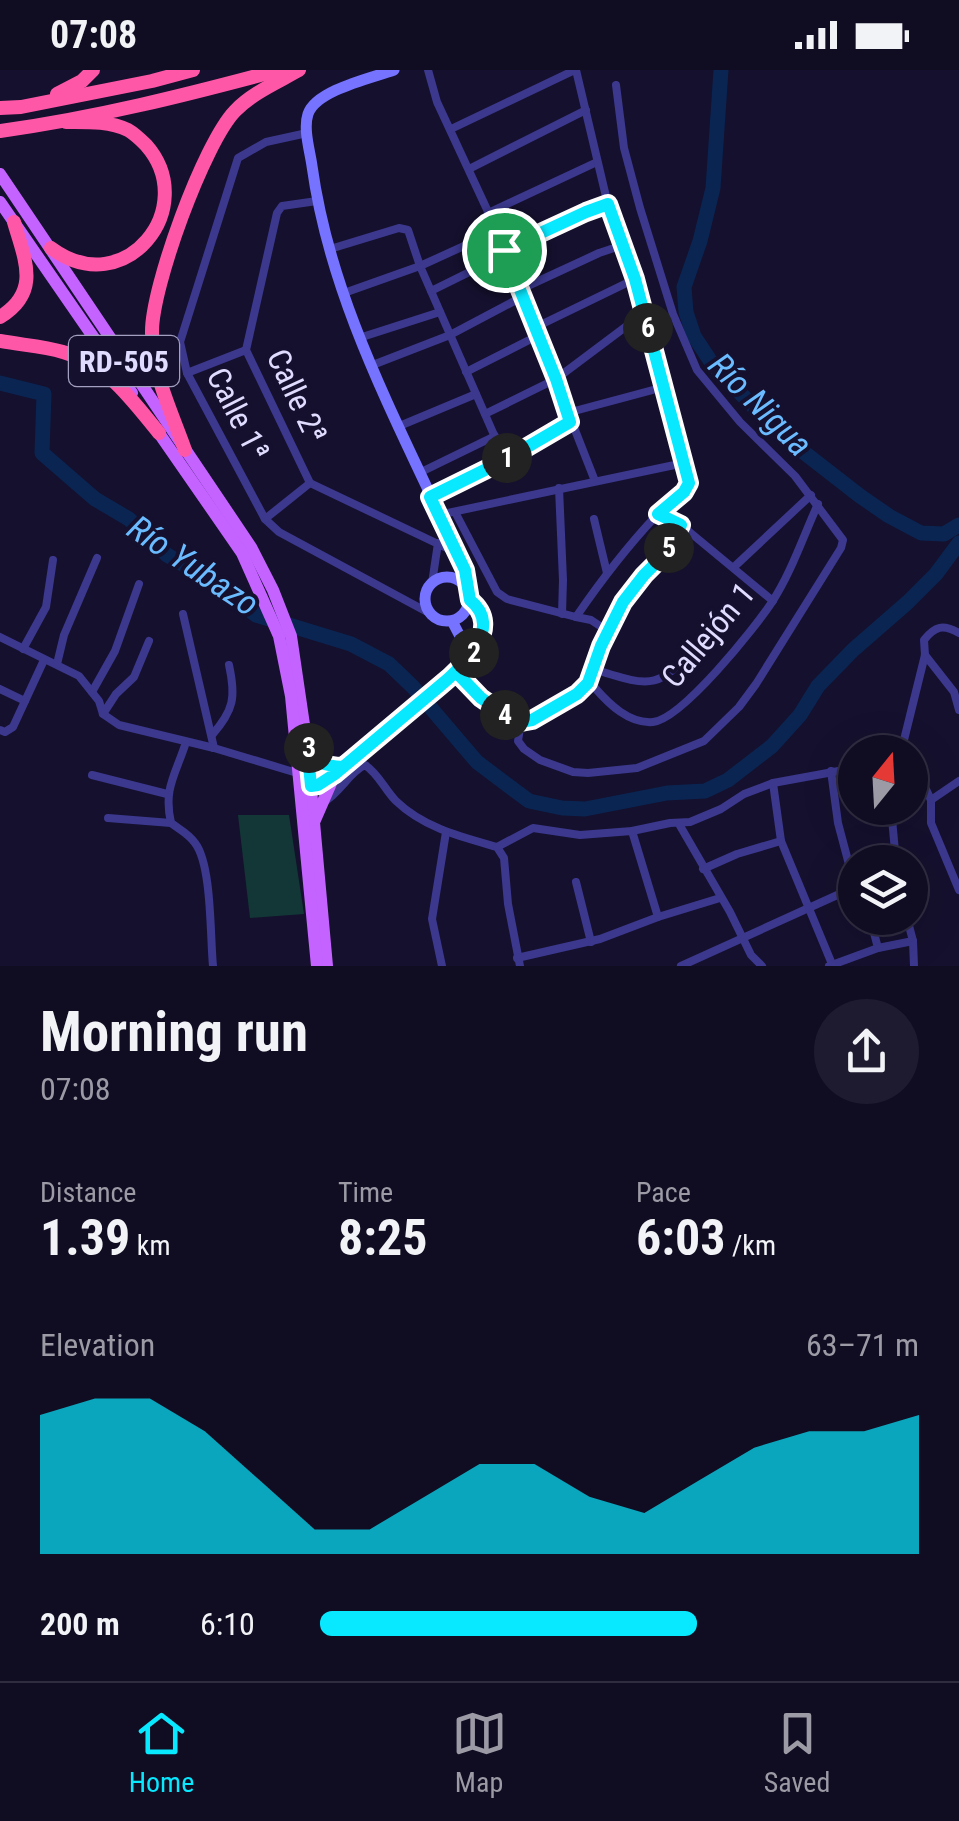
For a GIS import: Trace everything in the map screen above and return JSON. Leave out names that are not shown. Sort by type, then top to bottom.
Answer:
[{"type":"highway","points":[[21,106],[65,91],[93,70]]},
{"type":"highway","points":[[0,108],[193,70]]},
{"type":"highway","points":[[0,131],[66,122],[279,70]]},
{"type":"highway","points":[[185,450],[159,378],[152,335],[158,294],[196,181],[224,126],[252,98],[299,70]]},
{"type":"highway","points":[[51,248],[76,263],[108,265],[139,250],[148,240],[160,218],[164,199],[158,163],[136,135],[115,125],[66,122]]},
{"type":"highway","points":[[0,317],[13,308],[26,286],[27,271],[14,222]]},
{"type":"highway","points":[[0,341],[66,352],[106,372],[159,433]]},
{"type":"main road","name":"RD-505","points":[[0,174],[185,450],[246,550],[285,636],[307,745],[302,782],[317,802],[314,822],[326,966]]},
{"type":"main road","name":"RD-505","points":[[0,202],[159,433],[246,550]]},
{"type":"main road","name":"RD-505","points":[[285,636],[302,782],[316,966]]},
{"type":"main road","points":[[307,745],[316,761],[341,769],[317,802]]},
{"type":"street","points":[[394,70],[340,88],[315,102],[308,114],[307,133],[328,250],[359,338],[465,570],[467,610],[452,621],[431,614],[426,598],[438,543]]},
{"type":"street","points":[[428,70],[437,102],[497,231],[595,481]]},
{"type":"street","points":[[451,129],[575,70],[608,204],[635,279],[684,463],[689,483],[684,492],[658,514],[607,573],[576,617]]},
{"type":"street","points":[[521,722],[518,740],[524,749],[540,760],[588,774],[637,768],[704,741],[739,708],[756,684],[844,540],[796,476],[718,397],[684,344],[624,148],[616,85]]},
{"type":"street","points":[[469,169],[586,110]]},
{"type":"street","name":"Calle 1ª","points":[[307,133],[266,142],[238,158],[180,342],[188,373],[265,519],[279,532],[431,614]]},
{"type":"street","points":[[488,212],[597,162]]},
{"type":"street","name":"Calle 2ª","points":[[317,200],[282,206],[276,212],[246,350],[310,483],[457,553]]},
{"type":"street","points":[[430,291],[608,204]]},
{"type":"street","points":[[328,250],[399,228],[408,230],[430,291],[505,460]]},
{"type":"street","points":[[344,294],[420,266],[497,231]]},
{"type":"street","points":[[370,366],[450,335],[598,253],[623,245]]},
{"type":"street","points":[[466,372],[635,279]]},
{"type":"street","points":[[359,338],[440,312]]},
{"type":"street","points":[[485,414],[556,379],[628,325],[645,318]]},
{"type":"street","points":[[188,373],[246,350]]},
{"type":"street","points":[[430,497],[505,460],[568,417],[664,386]]},
{"type":"street","points":[[397,427],[476,394]]},
{"type":"street","points":[[419,473],[495,436]]},
{"type":"street","points":[[438,515],[684,463]]},
{"type":"street","points":[[265,519],[310,483]]},
{"type":"street","points":[[560,488],[562,614]]},
{"type":"street","points":[[734,568],[811,495]]},
{"type":"street","name":"Callejón 1","points":[[595,688],[611,706],[630,717],[653,722],[677,712],[739,646],[773,601],[818,504]]},
{"type":"street","points":[[455,512],[497,592],[506,599],[591,620],[609,632]]},
{"type":"street","points":[[658,514],[681,525],[773,601]]},
{"type":"street","points":[[594,519],[607,573]]},
{"type":"street","points":[[452,621],[463,642],[461,668],[481,698],[513,720],[532,720],[577,694],[588,683],[623,602],[668,551],[681,525]]},
{"type":"street","points":[[57,664],[64,635],[97,558]]},
{"type":"street","points":[[23,650],[46,607],[53,560]]},
{"type":"street","points":[[0,637],[79,676],[99,701],[102,714],[119,725],[214,748],[318,785],[440,686],[478,648],[482,627],[478,607],[464,585],[448,578],[432,583]]},
{"type":"street","points":[[92,692],[114,652],[139,584]]},
{"type":"street","points":[[183,614],[214,748]]},
{"type":"street","points":[[904,735],[925,655],[924,640],[934,628],[942,626],[959,633]]},
{"type":"street","points":[[592,669],[654,682],[668,674],[703,640]]},
{"type":"street","points":[[102,714],[134,678],[149,641]]},
{"type":"street","points":[[925,655],[954,692],[959,710]]},
{"type":"street","points":[[0,730],[5,732],[13,727],[44,660]]},
{"type":"street","points":[[212,735],[231,710],[233,687],[228,665]]},
{"type":"street","points":[[0,689],[25,701]]},
{"type":"street","points":[[171,823],[167,794],[186,742]]},
{"type":"street","points":[[317,802],[332,798],[365,765],[410,814],[446,832],[497,847],[504,858],[518,962],[720,898]]},
{"type":"street","points":[[497,847],[533,828],[580,835],[679,824],[721,810],[744,794],[773,783],[838,770]]},
{"type":"street","points":[[831,771],[844,845]]},
{"type":"street","points":[[92,775],[167,794]]},
{"type":"street","points":[[932,800],[959,781]]},
{"type":"street","points":[[773,783],[781,841],[831,965],[878,948],[913,941]]},
{"type":"street","points":[[928,792],[932,800],[931,823],[959,890]]},
{"type":"street","points":[[108,818],[171,823],[198,846],[205,864],[213,966]]},
{"type":"street","points":[[679,824],[751,956],[762,966]]},
{"type":"street","points":[[442,966],[432,919],[446,832]]},
{"type":"street","points":[[632,832],[658,917]]},
{"type":"street","points":[[703,869],[781,841]]},
{"type":"street","points":[[576,882],[590,942]]},
{"type":"street","points":[[680,966],[702,962],[838,895]]},
{"type":"street","points":[[875,935],[878,948]]},
{"type":"street","points":[[911,935],[914,966]]},
{"type":"green space","points":[[238,815],[289,815],[304,914],[250,918]]},
{"type":"waterway","name":"Río Nigua","points":[[721,70],[713,188],[684,287],[686,312],[694,336],[713,365],[779,433],[860,496],[921,533],[944,534],[959,525]]},
{"type":"waterway","name":"Río Yubazo","points":[[0,383],[44,394],[42,453],[95,499],[129,519],[167,555],[210,580],[256,615],[351,644],[389,664],[477,762],[529,801],[562,808],[585,809],[667,793],[705,791],[728,780],[772,746],[800,715],[818,686],[936,574],[959,543]]},
{"type":"route","points":[[504,250],[570,422],[430,497],[465,570],[470,600],[481,616],[478,648],[456,672],[345,765],[343,767],[335,774],[311,786],[307,745],[316,761],[343,767],[456,672],[481,698],[521,722],[532,720],[577,694],[588,683],[623,602],[668,551],[681,525],[658,514],[689,483],[635,279],[608,204],[504,250]]}]
